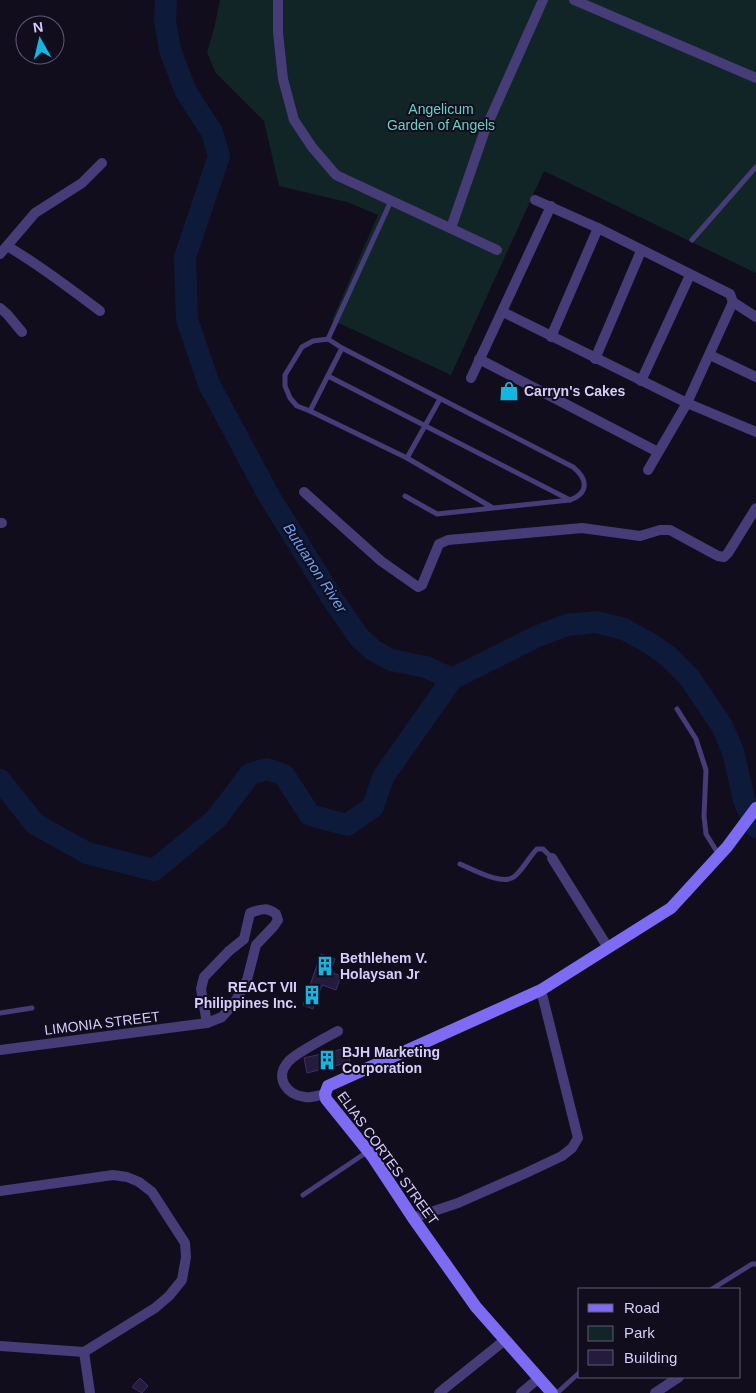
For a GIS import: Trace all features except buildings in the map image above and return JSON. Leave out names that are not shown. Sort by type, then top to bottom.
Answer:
[{"type":"street","points":[[278,0],[278,33],[282,79],[294,120],[312,147],[336,175],[497,250]]},
{"type":"street","points":[[452,228],[485,130],[543,0]]},
{"type":"street","points":[[574,0],[756,78]]},
{"type":"street","points":[[100,311],[43,268],[4,250],[35,213],[82,183],[102,163]]},
{"type":"street","points":[[535,200],[598,228],[730,294],[733,302],[756,317]]},
{"type":"street","points":[[471,378],[551,206]]},
{"type":"street","points":[[551,337],[598,228]]},
{"type":"street","points":[[595,359],[641,251]]},
{"type":"street","points":[[641,381],[690,275]]},
{"type":"street","points":[[648,470],[687,403],[733,302]]},
{"type":"street","points":[[0,308],[22,332]]},
{"type":"street","points":[[503,312],[687,403],[754,428]]},
{"type":"street","points":[[710,355],[756,377]]},
{"type":"street","points":[[479,359],[658,452]]},
{"type":"street","points":[[304,492],[381,561],[418,587],[422,585],[440,544],[448,540],[582,528],[640,536],[670,530],[718,556],[724,557],[756,508]]},
{"type":"street","name":"ELIAS CORTES STREET","points":[[552,1393],[476,1307],[368,1151],[329,1103],[325,1094],[328,1086],[541,990],[607,946],[671,908],[723,851],[756,808]]},
{"type":"street","points":[[552,858],[607,946]]},
{"type":"street","points":[[207,1023],[201,990],[204,977],[229,951],[244,939],[250,913],[262,908],[276,914],[278,920],[256,945],[244,939]]},
{"type":"street","name":"LIMONIA STREET","points":[[0,1050],[207,1023],[222,1018],[235,1002],[247,980],[256,945]]},
{"type":"street","points":[[413,1218],[458,1203],[562,1156],[572,1148],[578,1138],[541,990]]},
{"type":"street","points":[[325,1094],[306,1097],[286,1088],[281,1079],[283,1070],[289,1060],[338,1031]]},
{"type":"street","points":[[0,1191],[113,1175],[127,1177],[140,1182],[152,1192],[185,1243],[186,1257],[182,1280],[169,1296],[156,1308],[84,1352],[0,1346]]},
{"type":"street","points":[[439,1393],[505,1340]]},
{"type":"street","points":[[84,1352],[90,1393]]},
{"type":"street","points":[[521,1393],[539,1378]]},
{"type":"street","points":[[655,1393],[678,1378]]},
{"type":"lane","points":[[692,240],[756,167]]},
{"type":"lane","points":[[328,339],[392,201]]},
{"type":"lane","points":[[406,496],[437,514],[570,500],[579,497],[583,491],[585,481],[581,473],[573,467],[328,339],[313,341],[302,347],[285,375],[285,386],[290,398],[297,406],[408,458],[493,508]]},
{"type":"lane","points":[[310,411],[342,348]]},
{"type":"lane","points":[[328,376],[570,500]]},
{"type":"lane","points":[[408,458],[440,399]]},
{"type":"lane","points":[[677,709],[696,739],[706,770],[704,816],[706,834],[723,851]]},
{"type":"lane","points":[[460,864],[493,877],[507,880],[515,876],[538,849],[543,849],[552,858]]},
{"type":"lane","points":[[0,1012],[32,1008]]},
{"type":"lane","points":[[303,1195],[368,1151]]},
{"type":"lane","points":[[714,1288],[752,1264],[756,1264]]},
{"type":"lane","points":[[557,1393],[578,1374]]},
{"type":"green space","name":"Angelicum Garden of Angels","points":[[220,0],[756,0],[756,273],[544,171],[451,375],[332,320],[378,215],[347,202],[279,186],[264,121],[215,72],[207,52]]},
{"type":"waterway","name":"Butuanon River","points":[[166,0],[165,21],[170,50],[186,92],[212,132],[219,156],[185,257],[187,320],[209,384],[269,496],[334,601],[359,637],[373,650],[391,660],[426,667],[452,679],[538,636],[567,625],[596,622],[624,629],[651,644],[669,657],[689,677],[722,726],[733,751],[744,800],[756,827]]},
{"type":"waterway","points":[[0,780],[35,824],[87,853],[154,870],[216,819],[250,774],[267,769],[284,775],[310,815],[347,825],[373,807],[383,777],[452,679]]},
{"type":"place","name":"Carryn's Cakes","points":[[509,391]]},
{"type":"place","name":"Bethlehem V. Holaysan Jr","points":[[325,966]]},
{"type":"place","name":"REACT VII Philippines Inc.","points":[[312,995]]},
{"type":"place","name":"BJH Marketing Corporation","points":[[327,1060]]}]
